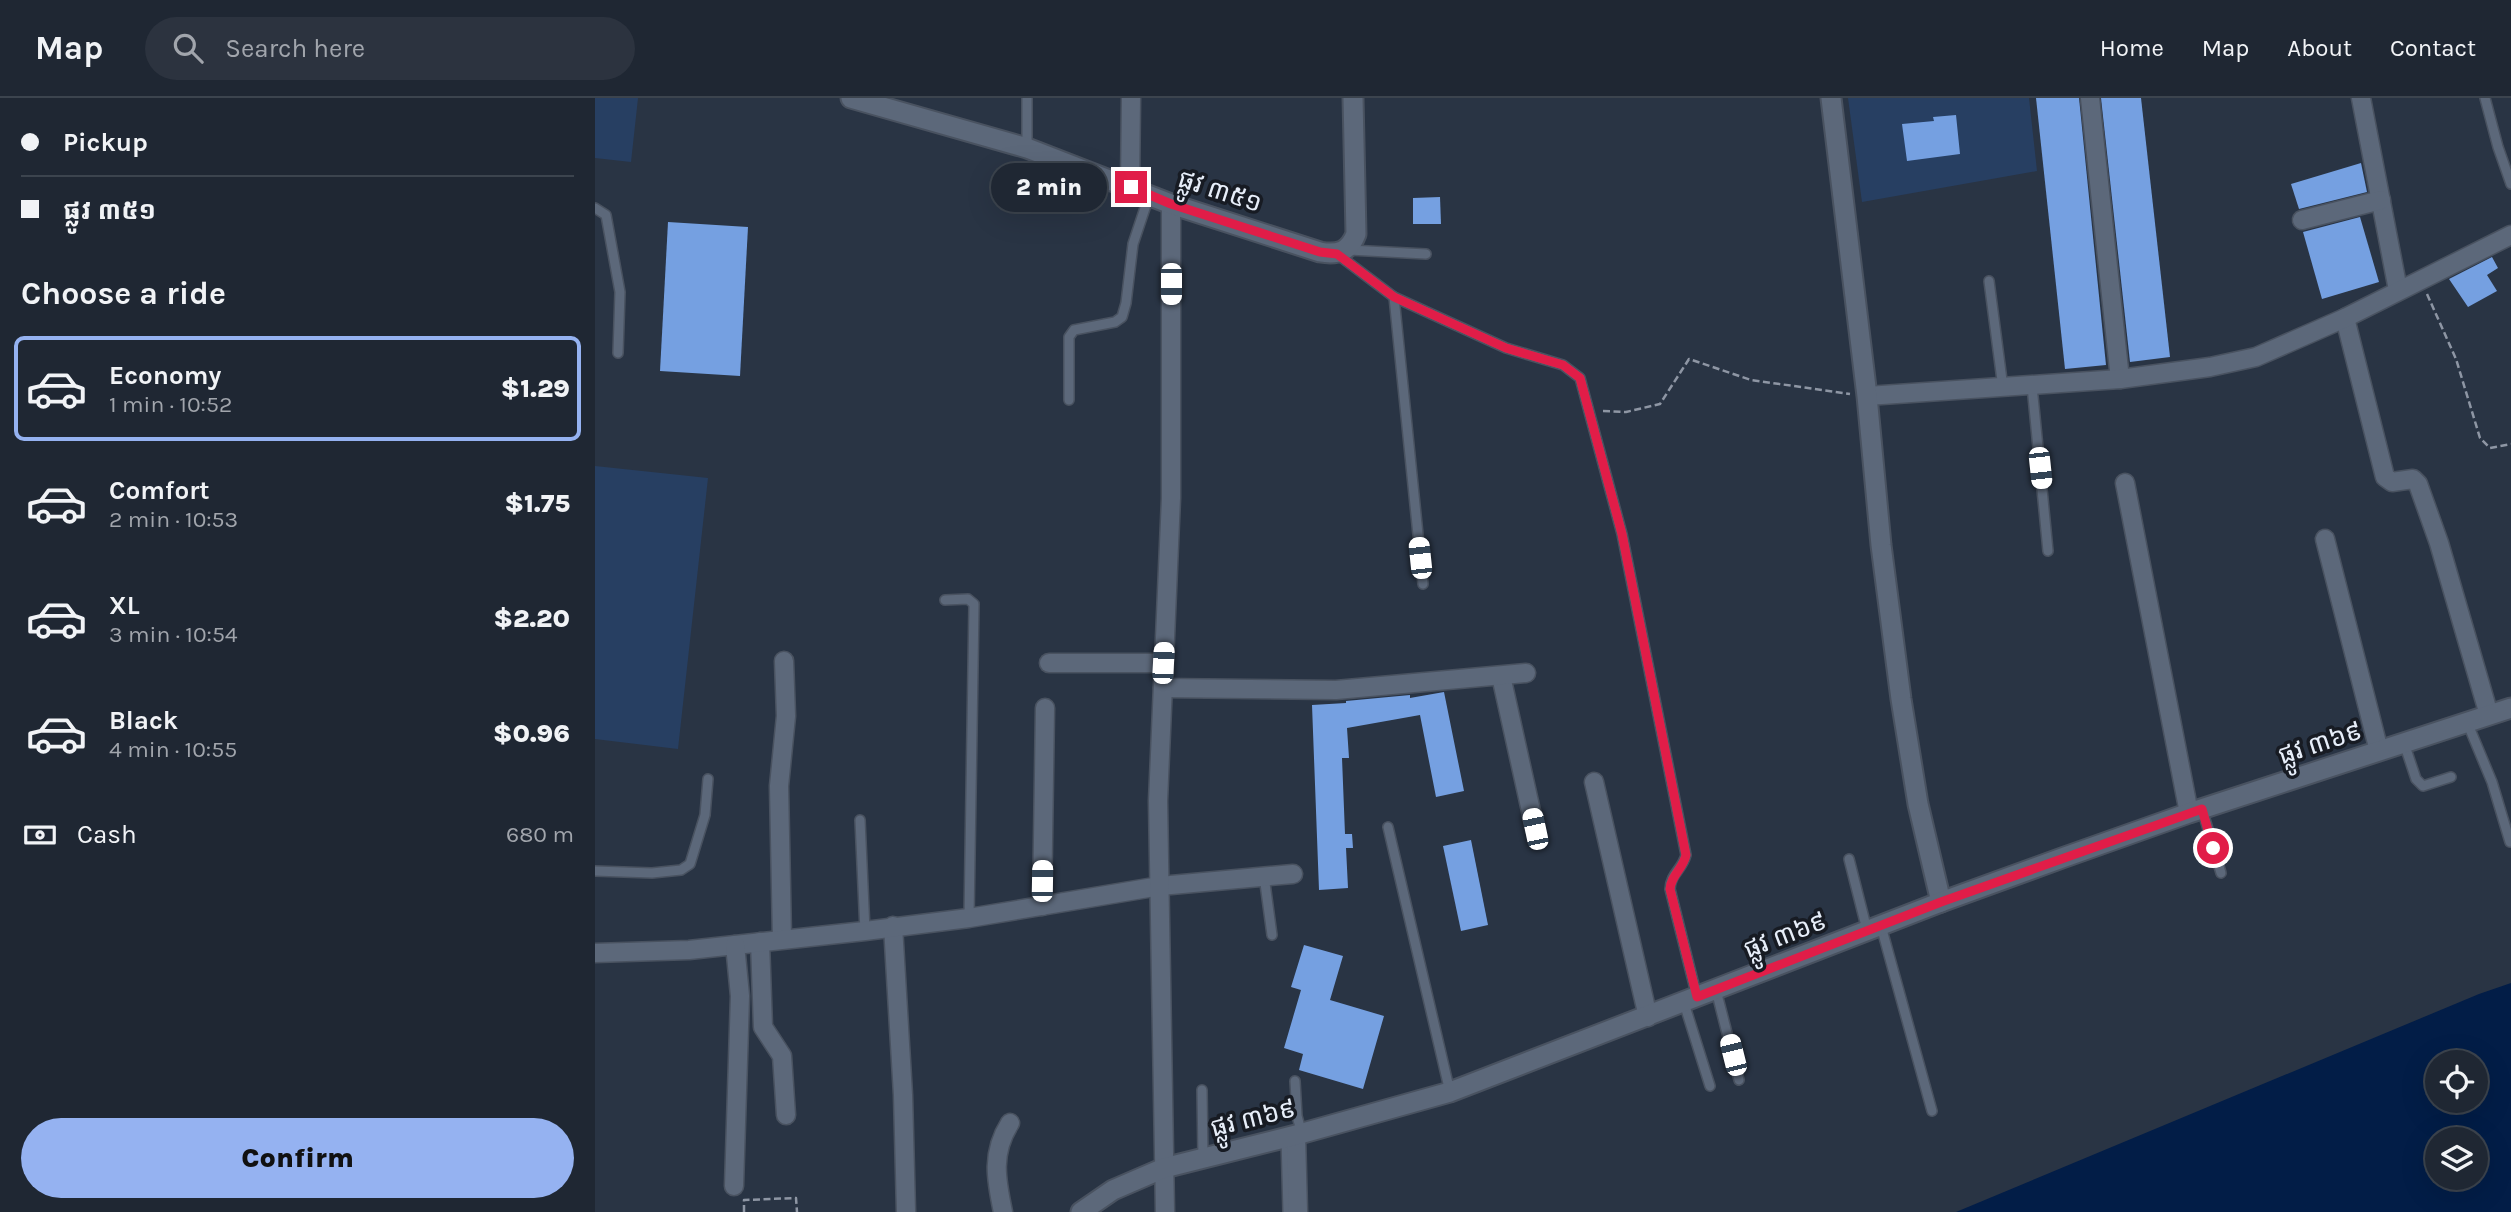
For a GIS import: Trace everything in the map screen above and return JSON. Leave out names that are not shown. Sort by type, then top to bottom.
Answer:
[{"type":"street","name":"ផ្លូវ ៣៥១","points":[[851,98],[873,100],[1027,148],[1171,204],[1320,252],[1342,252]]},
{"type":"street","points":[[1131,98],[1131,187]]},
{"type":"street","points":[[1342,252],[1356,234],[1353,98]]},
{"type":"street","points":[[1831,98],[1901,699],[1919,804],[1941,902]]},
{"type":"street","points":[[2090,98],[2120,379]]},
{"type":"street","points":[[2361,98],[2398,290]]},
{"type":"street","points":[[2302,220],[2381,200]]},
{"type":"street","points":[[1165,1212],[1158,801],[1171,498],[1171,204]]},
{"type":"street","points":[[1867,396],[2120,379],[2210,367],[2256,357],[2345,318],[2511,235]]},
{"type":"street","points":[[2345,318],[2385,477],[2392,482],[2413,479],[2419,484],[2489,715]]},
{"type":"street","points":[[2125,483],[2196,811]]},
{"type":"street","points":[[2325,539],[2379,751]]},
{"type":"street","points":[[782,939],[779,786],[786,716],[784,660]]},
{"type":"street","points":[[1049,663],[1163,663]]},
{"type":"street","points":[[1163,688],[1336,690],[1526,673]]},
{"type":"street","points":[[1501,676],[1535,829]]},
{"type":"street","points":[[1042,906],[1045,708]]},
{"type":"street","name":"ផ្លូវ ៣៦៩","points":[[1081,1212],[1113,1190],[1164,1168],[1295,1136],[1450,1092],[1941,902],[2196,811],[2511,708]]},
{"type":"street","points":[[1594,782],[1648,1017]]},
{"type":"street","points":[[595,953],[689,950],[865,931],[969,918],[1160,886],[1293,874]]},
{"type":"street","points":[[893,926],[903,1095],[906,1212]]},
{"type":"street","points":[[760,942],[763,1027],[782,1056],[786,1115]]},
{"type":"street","points":[[734,1186],[740,996],[735,945]]},
{"type":"street","points":[[1003,1212],[996,1182],[997,1152],[999,1139],[1010,1123]]},
{"type":"street","points":[[1295,1136],[1298,1212]]},
{"type":"lane","points":[[1027,98],[1027,148]]},
{"type":"lane","points":[[2486,98],[2511,184]]},
{"type":"lane","points":[[1069,400],[1069,337],[1074,330],[1115,322],[1122,317],[1133,243],[1149,194]]},
{"type":"lane","points":[[595,208],[606,215],[620,292],[618,353]]},
{"type":"lane","points":[[1342,252],[1426,254]]},
{"type":"lane","points":[[1342,252],[1394,297],[1506,348],[1563,365],[1580,378],[1622,534],[1686,855],[1683,865],[1671,878],[1670,889],[1710,1086]]},
{"type":"lane","points":[[1989,281],[2003,388]]},
{"type":"lane","points":[[1394,297],[1423,584]]},
{"type":"lane","points":[[2032,386],[2048,551]]},
{"type":"lane","points":[[945,600],[968,599],[974,604],[969,918]]},
{"type":"lane","points":[[2467,722],[2492,782],[2510,842]]},
{"type":"lane","points":[[2404,743],[2416,779],[2423,786],[2451,777]]},
{"type":"lane","points":[[595,871],[652,873],[681,870],[690,864],[705,815],[708,779]]},
{"type":"lane","points":[[2196,811],[2221,873]]},
{"type":"lane","points":[[860,820],[865,931]]},
{"type":"lane","points":[[1388,827],[1450,1092]]},
{"type":"lane","points":[[1849,859],[1932,1111]]},
{"type":"lane","points":[[1264,876],[1272,935]]},
{"type":"lane","points":[[1716,990],[1739,1080]]},
{"type":"lane","points":[[1288,1212],[1297,1116],[1295,1082]]},
{"type":"lane","points":[[1202,1090],[1203,1157]]},
{"type":"path","points":[[2421,280],[2456,359],[2480,438],[2490,448],[2511,444]]},
{"type":"path","points":[[1589,411],[1626,412],[1660,404],[1689,359],[1751,380],[1867,396]]},
{"type":"path","points":[[744,1212],[744,1200],[796,1198],[797,1212]]},
{"type":"shaded area","points":[[595,98],[638,98],[631,162],[595,158]]},
{"type":"shaded area","points":[[1848,98],[2029,98],[2037,171],[1862,202]]},
{"type":"shaded area","points":[[595,466],[708,478],[678,749],[595,739]]},
{"type":"shaded area","points":[[2511,983],[2511,1212],[1956,1212],[2479,994]]},
{"type":"building","points":[[2036,98],[2079,98],[2106,365],[2065,369]]},
{"type":"building","points":[[2101,98],[2141,98],[2170,357],[2130,362]]},
{"type":"building","points":[[1956,115],[1960,154],[1907,161],[1902,124],[1934,121],[1933,117]]},
{"type":"building","points":[[2361,163],[2367,192],[2299,209],[2291,184]]},
{"type":"building","points":[[1440,197],[1441,224],[1413,224],[1413,198]]},
{"type":"building","points":[[2360,217],[2379,282],[2322,299],[2303,232]]},
{"type":"building","points":[[668,222],[748,227],[740,376],[660,371]]},
{"type":"building","points":[[2492,257],[2498,268],[2487,275],[2497,291],[2468,307],[2449,279]]},
{"type":"building","points":[[1444,692],[1464,791],[1436,797],[1420,715],[1347,728],[1349,758],[1342,758],[1345,834],[1352,834],[1353,848],[1346,848],[1348,888],[1319,890],[1312,705],[1410,695],[1410,698]]},
{"type":"building","points":[[1471,840],[1488,925],[1461,931],[1443,846]]},
{"type":"building","points":[[1304,945],[1343,956],[1330,1000],[1384,1016],[1363,1089],[1299,1070],[1303,1054],[1284,1048],[1301,990],[1291,987]]},
{"type":"route","points":[[1131,187],[1171,204],[1320,252],[1337,254],[1394,297],[1506,348],[1563,365],[1580,378],[1622,534],[1686,855],[1683,865],[1671,878],[1670,889],[1697,997],[1941,902],[2202,809],[2213,848]]}]
